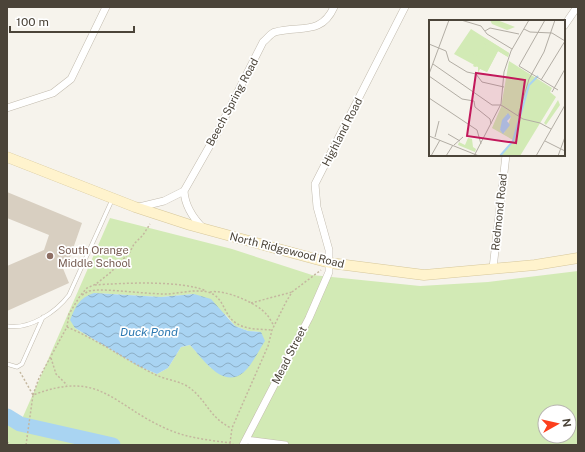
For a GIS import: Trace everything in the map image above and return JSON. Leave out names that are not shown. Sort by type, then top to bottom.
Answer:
[{"type":"street","points":[[7,108],[53,93],[71,79],[106,7]]},
{"type":"street","name":"Beech Spring Road","points":[[184,190],[217,133],[263,42],[273,32],[319,26],[330,18],[334,7]]},
{"type":"street","name":"Highland Road","points":[[330,263],[329,250],[317,208],[315,184],[405,7]]},
{"type":"street","points":[[565,25],[577,7]]},
{"type":"street","name":"Redmond Road","points":[[493,268],[506,156]]},
{"type":"street","name":"North Ridgewood Road","points":[[7,157],[135,207],[203,228],[330,263],[424,275],[534,265],[578,258]]},
{"type":"street","points":[[135,207],[164,201],[184,190],[187,206],[192,215],[203,228]]},
{"type":"street","name":"Mead Street","points":[[245,442],[321,293],[330,263]]},
{"type":"street","points":[[245,442],[285,445]]},
{"type":"lane","points":[[7,326],[25,324],[43,317],[64,303],[113,199]]},
{"type":"lane","points":[[7,364],[17,367],[22,364],[43,317]]},
{"type":"path","points":[[26,445],[33,395],[39,378],[67,327],[69,314],[80,296],[87,288],[107,275],[130,252],[134,244],[143,235],[150,224]]},
{"type":"path","points":[[250,303],[292,292],[330,263]]},
{"type":"path","points":[[93,285],[183,285],[199,288],[219,298],[231,320],[237,324],[250,328],[272,330]]},
{"type":"path","points":[[80,296],[89,291],[98,290],[169,294],[197,291],[222,291],[250,303],[267,314],[274,326]]},
{"type":"path","points":[[230,443],[232,428],[268,346],[272,330],[292,292]]},
{"type":"path","points":[[67,327],[87,335],[111,351],[159,376],[189,386],[215,417],[232,428]]},
{"type":"path","points":[[51,358],[56,374],[68,386]]},
{"type":"path","points":[[17,367],[33,395]]},
{"type":"path","points":[[33,395],[54,387],[68,386],[96,389],[115,398],[168,430],[205,440],[230,443],[234,445]]},
{"type":"path","points":[[7,442],[11,445]]},
{"type":"green space","points":[[110,218],[232,249],[312,275],[420,286],[488,282],[578,271],[578,445],[7,445],[7,412],[22,419]],"holes":[[[94,293],[161,297],[194,294],[226,315],[235,326],[248,331],[261,332],[211,368],[190,345],[181,347],[168,368],[157,374],[138,366],[75,328]]]},
{"type":"water","name":"Duck Pond","points":[[94,293],[161,297],[194,294],[211,299],[235,326],[248,331],[261,332],[265,341],[247,369],[236,377],[221,375],[207,364],[190,345],[181,347],[168,368],[157,374],[138,366],[75,328],[70,320],[76,307],[81,300]]},
{"type":"building","name":"South Orange Middle School","points":[[7,192],[82,223],[68,263],[62,266],[69,283],[7,311],[7,266],[44,250],[49,235],[7,218]]},
{"type":"waterway","points":[[7,416],[20,424],[113,445]]},
{"type":"place","name":"South Orange Middle School","points":[[50,256]]}]
